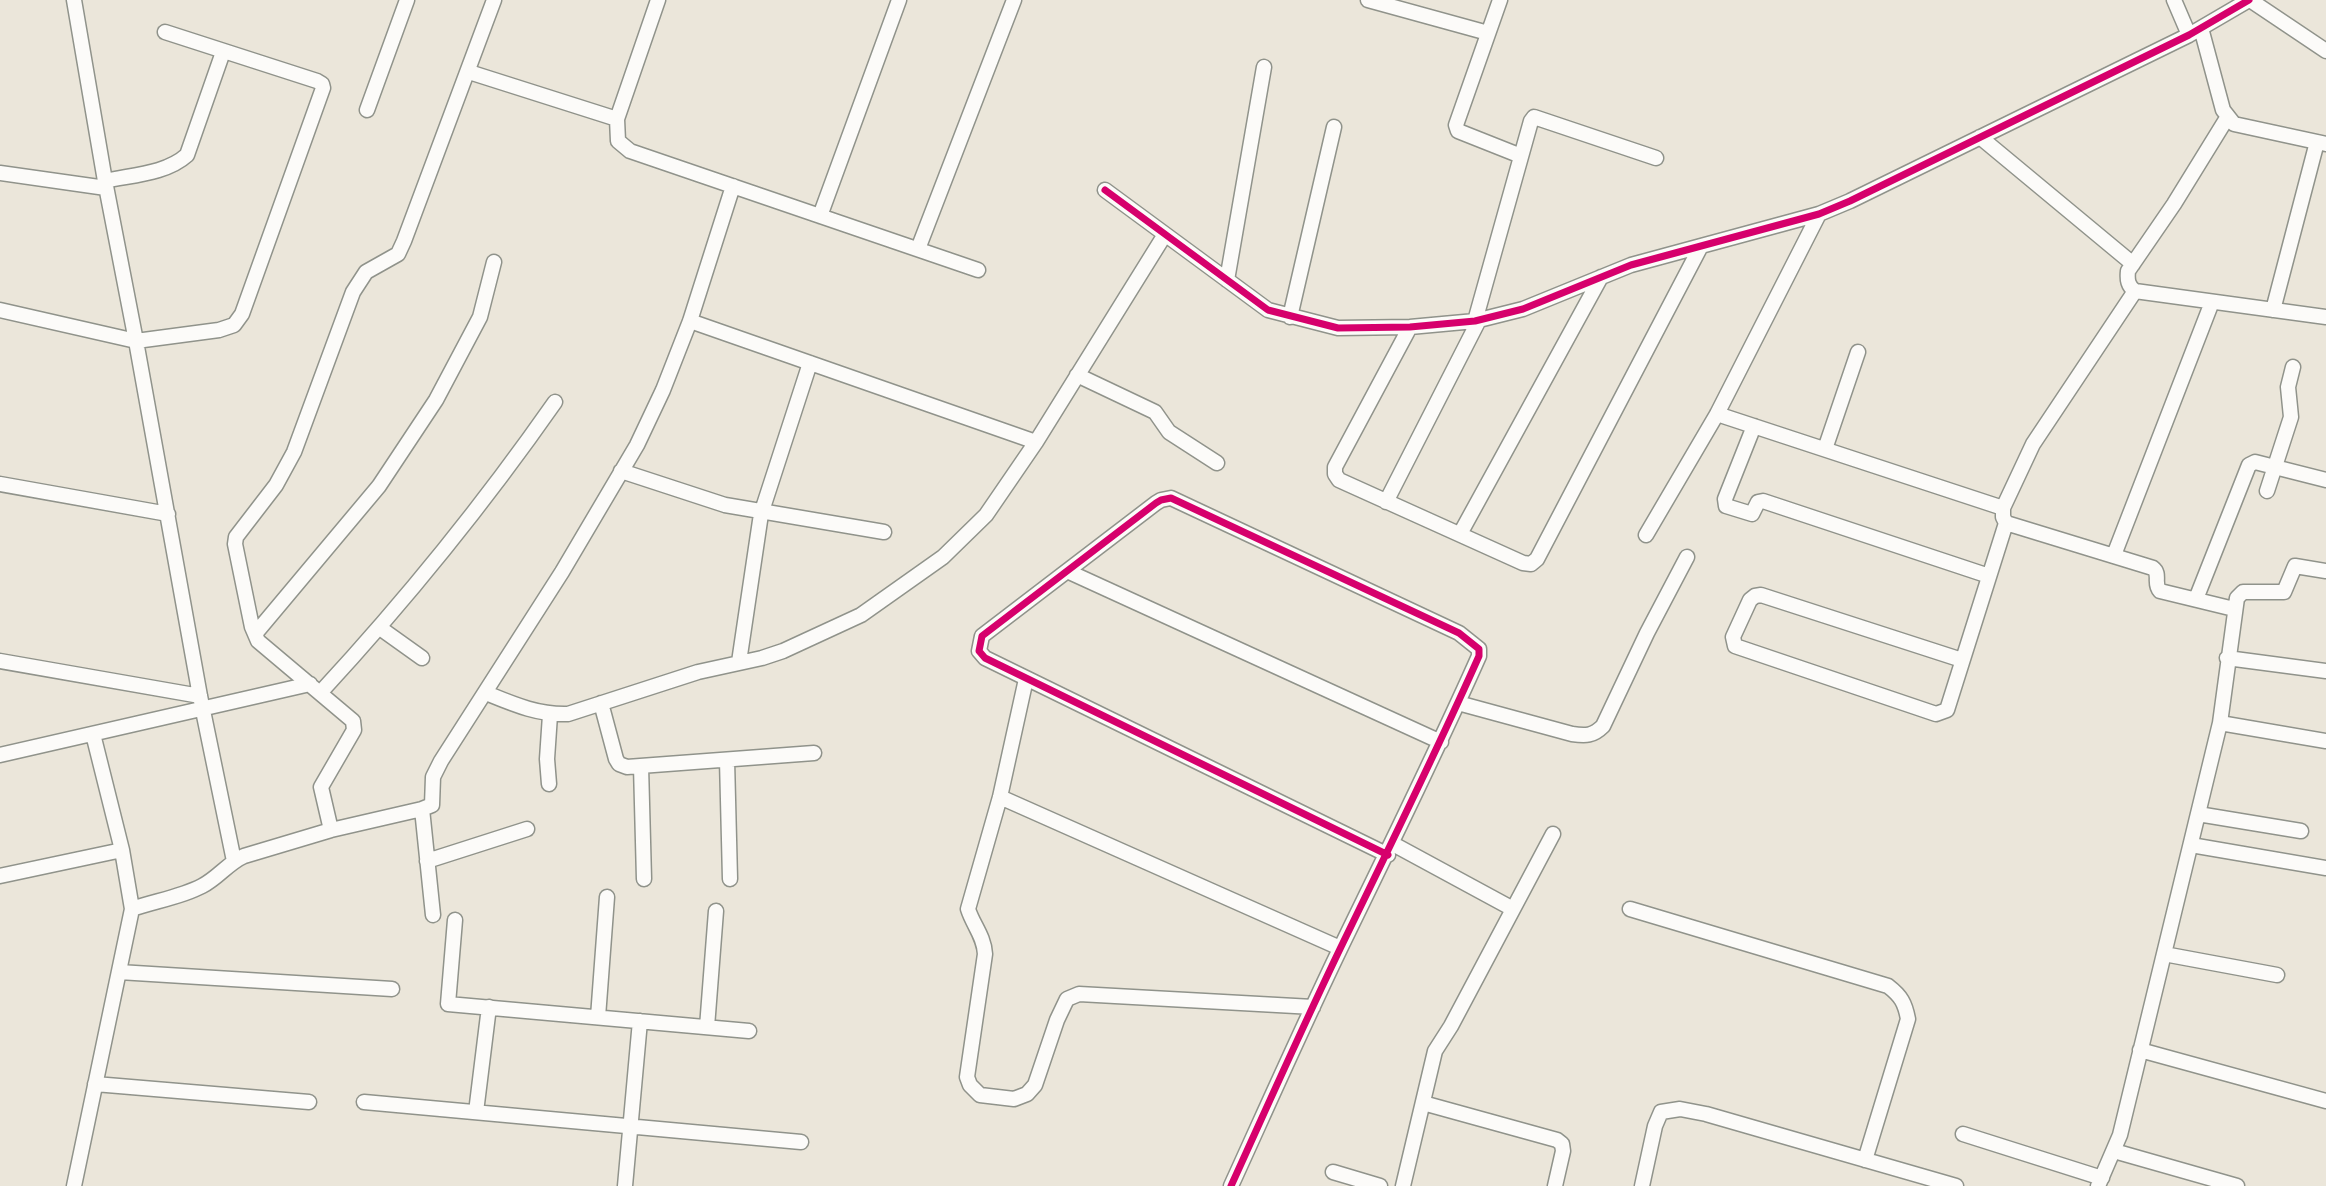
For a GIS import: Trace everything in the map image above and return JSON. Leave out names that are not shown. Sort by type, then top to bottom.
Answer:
[{"type":"street","points":[[74,0],[105,185],[201,703],[234,861]]},
{"type":"street","points":[[368,110],[407,0]]},
{"type":"street","points":[[331,830],[321,787],[355,725],[354,721],[258,641],[235,544],[236,537],[276,485],[294,453],[354,292],[366,272],[398,254],[404,242],[494,0]]},
{"type":"street","points":[[658,0],[617,119],[618,141],[630,150],[978,270]]},
{"type":"street","points":[[820,216],[899,0]]},
{"type":"street","points":[[919,249],[1014,0]]},
{"type":"street","points":[[1368,0],[1488,33]]},
{"type":"street","points":[[1500,0],[1457,118],[1458,131],[1521,156]]},
{"type":"street","points":[[2174,0],[2195,31],[2223,110],[2234,124],[2321,143],[2273,310]]},
{"type":"street","points":[[1105,190],[1268,310],[1338,328],[1410,327],[1477,319],[1523,309],[1631,265],[1819,214],[2195,31],[2249,0],[2326,51]]},
{"type":"street","points":[[0,310],[136,341],[219,330],[234,325],[242,314],[323,88],[322,84],[165,32]]},
{"type":"street","points":[[0,173],[105,185],[179,162],[187,155],[223,52]]},
{"type":"street","points":[[1227,280],[1264,67]]},
{"type":"street","points":[[469,72],[617,119]]},
{"type":"street","points":[[1386,502],[1477,319],[1534,117],[1656,158]]},
{"type":"street","points":[[2228,118],[2133,264],[2127,280],[2130,287],[2135,291],[2326,317]]},
{"type":"street","points":[[1290,317],[1334,127]]},
{"type":"street","points":[[1980,137],[2133,264]]},
{"type":"street","points":[[132,908],[205,884],[244,856],[331,830],[432,805],[433,777],[562,572],[637,445],[663,390],[690,321],[733,186]]},
{"type":"street","points":[[1646,535],[1717,414],[1819,214]]},
{"type":"street","points":[[485,693],[528,710],[550,715],[568,714],[698,672],[762,658],[862,615],[898,591],[943,557],[986,515],[1036,442],[1164,236]]},
{"type":"street","points":[[1410,327],[1335,467],[1335,474],[1339,480],[1386,502],[1523,563],[1531,564],[1701,246]]},
{"type":"street","points":[[255,634],[379,486],[436,400],[480,317],[494,262]]},
{"type":"street","points":[[1460,534],[1601,277]]},
{"type":"street","points":[[1962,660],[1761,595],[1750,600],[1733,637],[1735,646],[1936,714],[1947,710],[1989,576],[2005,516],[2034,444],[2135,291]]},
{"type":"street","points":[[2114,555],[2212,302]]},
{"type":"street","points":[[690,321],[1036,442]]},
{"type":"street","points":[[1825,449],[1858,352]]},
{"type":"street","points":[[740,662],[762,510],[810,363]]},
{"type":"street","points":[[2267,491],[2291,417],[2288,387],[2293,367]]},
{"type":"street","points":[[1077,375],[1155,412],[1168,432],[1217,463]]},
{"type":"street","points":[[0,755],[93,734],[201,703],[315,689],[380,628],[495,486],[555,402]]},
{"type":"street","points":[[1717,414],[1825,449],[2156,570],[2158,589],[2234,609]]},
{"type":"street","points":[[1754,426],[1725,499],[1726,506],[1752,514],[1758,502],[1763,501],[1989,576]]},
{"type":"street","points":[[2196,599],[2249,465],[2255,462],[2276,466],[2326,480]]},
{"type":"street","points":[[621,471],[725,505],[884,531]]},
{"type":"street","points":[[0,484],[168,514]]},
{"type":"street","points":[[1230,1186],[1340,948],[1390,849],[1441,742],[1479,656],[1479,649],[1460,633],[1171,498],[1156,503],[982,636],[978,645],[985,658],[1390,849],[1513,909]]},
{"type":"street","points":[[1458,703],[1572,734],[1586,736],[1596,733],[1603,726],[1687,557]]},
{"type":"street","points":[[1963,1134],[2100,1182],[2120,1135],[2220,723],[2237,598],[2243,592],[2281,593],[2287,590],[2295,566],[2326,571]]},
{"type":"street","points":[[1067,571],[1441,742]]},
{"type":"street","points":[[380,628],[422,658]]},
{"type":"street","points":[[2227,658],[2326,671]]},
{"type":"street","points":[[0,661],[201,703]]},
{"type":"street","points":[[1027,679],[1000,797],[968,909],[984,943],[985,954],[967,1077],[970,1086],[980,1096],[1014,1099],[1027,1094],[1035,1086],[1057,1020],[1067,999],[1073,995],[1313,1007]]},
{"type":"street","points":[[601,703],[619,764],[627,767],[814,753]]},
{"type":"street","points":[[549,784],[547,759],[550,715]]},
{"type":"street","points":[[2220,723],[2326,741]]},
{"type":"street","points":[[74,1186],[132,908],[122,849],[93,734]]},
{"type":"street","points":[[727,760],[730,879]]},
{"type":"street","points":[[641,766],[644,879]]},
{"type":"street","points":[[1000,797],[1340,948]]},
{"type":"street","points":[[422,809],[433,915]]},
{"type":"street","points":[[2198,814],[2301,831]]},
{"type":"street","points":[[427,861],[527,829]]},
{"type":"street","points":[[1403,1186],[1435,1051],[1553,834]]},
{"type":"street","points":[[2191,845],[2326,868]]},
{"type":"street","points":[[0,876],[122,849]]},
{"type":"street","points":[[598,1017],[607,897]]},
{"type":"street","points":[[1630,909],[1888,986],[1900,995],[1908,1019],[1865,1160]]},
{"type":"street","points":[[707,1027],[716,911]]},
{"type":"street","points":[[455,920],[448,1004],[749,1031]]},
{"type":"street","points":[[2164,954],[2277,975]]},
{"type":"street","points":[[118,972],[392,989]]},
{"type":"street","points":[[476,1112],[489,1007]]},
{"type":"street","points":[[625,1186],[640,1021]]},
{"type":"street","points":[[2140,1051],[2326,1101]]},
{"type":"street","points":[[95,1084],[309,1102]]},
{"type":"street","points":[[364,1102],[801,1142]]},
{"type":"street","points":[[1423,1103],[1557,1140],[1562,1144],[1563,1152],[1555,1186]]},
{"type":"street","points":[[1642,1186],[1655,1126],[1661,1112],[1680,1109],[1706,1114],[1956,1186]]},
{"type":"street","points":[[2114,1150],[2237,1186]]},
{"type":"street","points":[[1333,1172],[1380,1186]]},
{"type":"cycle path","points":[[1105,190],[1268,310],[1338,328],[1410,327],[1475,321],[1523,309],[1631,265],[1819,214],[2189,35],[2249,0]]},
{"type":"cycle path","points":[[1231,1186],[1340,949],[1375,876],[1393,840],[1411,803],[1445,730],[1479,656],[1479,649],[1459,633],[1171,498],[1156,503],[982,636],[979,651],[985,658],[1388,855]]}]
